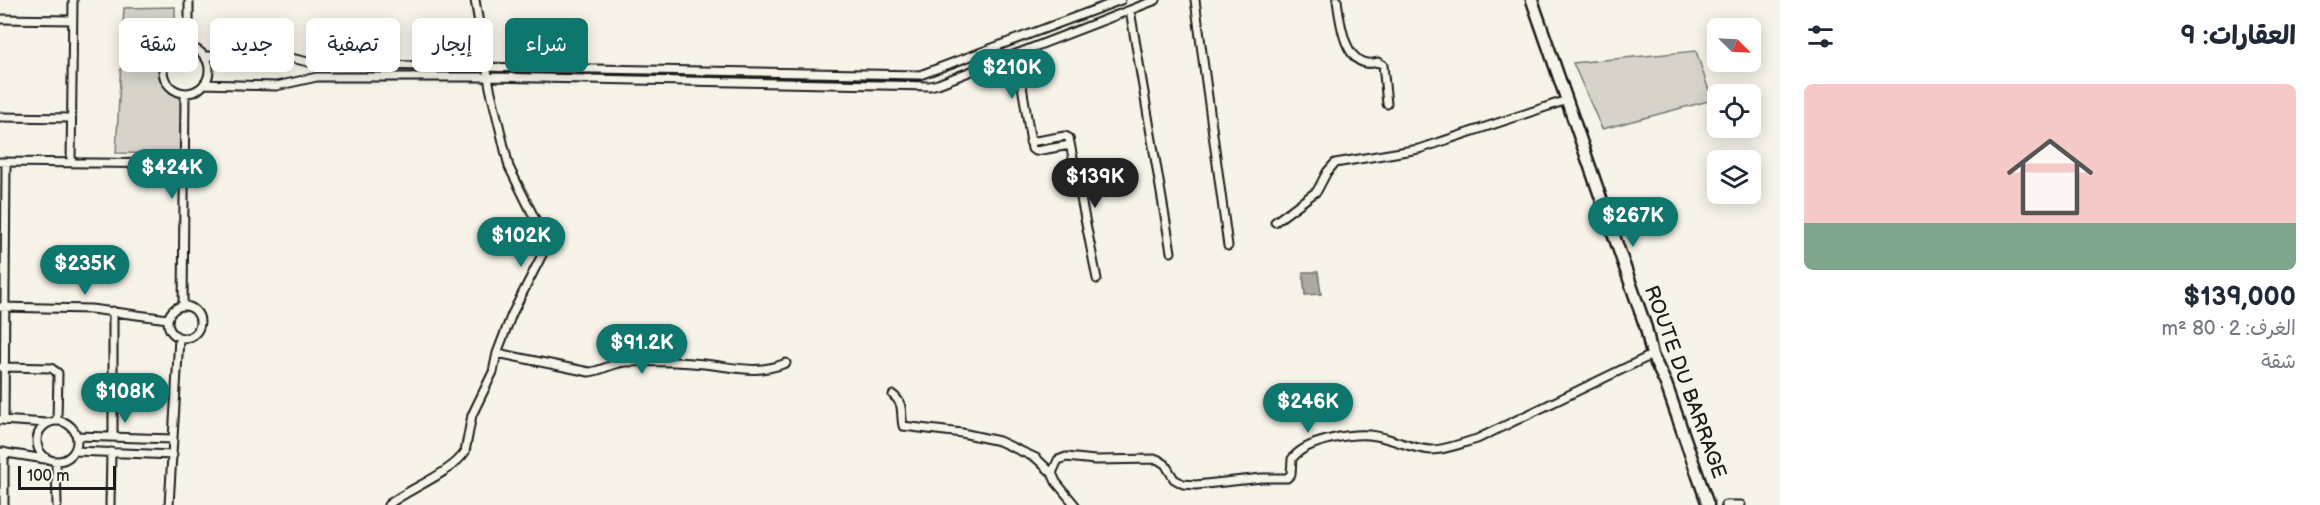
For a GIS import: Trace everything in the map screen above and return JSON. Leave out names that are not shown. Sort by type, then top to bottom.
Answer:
[{"type":"main road","name":"ROUTE DU BARRAGE","points":[[1532,0],[1646,328],[1652,355],[1666,384],[1708,505]]},
{"type":"street","points":[[70,163],[72,0]]},
{"type":"street","points":[[189,0],[189,18]]},
{"type":"street","points":[[475,0],[478,18]]},
{"type":"street","points":[[493,67],[920,75],[1121,0]]},
{"type":"street","points":[[204,84],[276,86],[317,77],[490,77],[930,86],[1156,0]]},
{"type":"street","points":[[1195,0],[1228,246]]},
{"type":"street","points":[[1337,0],[1342,35],[1347,46],[1364,62],[1368,64],[1378,62],[1383,65],[1387,104]]},
{"type":"street","points":[[1130,10],[1171,252]]},
{"type":"street","points":[[0,19],[72,20]]},
{"type":"street","points":[[163,72],[168,86],[176,91],[185,93],[196,91],[209,75],[209,66],[205,56],[198,50]]},
{"type":"street","points":[[1017,54],[1032,149],[1036,151],[1070,145],[1097,279]]},
{"type":"street","points":[[205,56],[282,56],[317,64],[412,66]]},
{"type":"street","points":[[388,505],[462,458],[468,445],[472,415],[493,372],[521,294],[543,255],[545,242],[509,167],[489,72]]},
{"type":"street","points":[[183,306],[185,93]]},
{"type":"street","points":[[1275,222],[1301,205],[1317,190],[1335,163],[1419,148],[1567,100]]},
{"type":"street","points":[[0,117],[71,118]]},
{"type":"street","points":[[4,505],[2,452],[56,462],[70,457],[75,451],[77,436],[69,424],[57,420],[47,423],[2,420],[3,162],[184,164]]},
{"type":"street","points":[[183,306],[197,313],[200,320],[199,328],[195,335],[179,338],[168,327],[168,319],[173,310],[183,306]]},
{"type":"street","points":[[2,307],[113,311],[168,319]]},
{"type":"street","points":[[113,311],[113,435]]},
{"type":"street","points":[[169,505],[179,338]]},
{"type":"street","points":[[498,353],[589,372],[600,371],[621,362],[675,362],[751,370],[771,369],[786,363]]},
{"type":"street","points":[[1052,473],[1058,460],[1066,457],[1095,460],[1157,459],[1165,464],[1176,481],[1196,485],[1262,478],[1287,478],[1291,474],[1292,459],[1300,451],[1348,436],[1370,435],[1428,450],[1446,448],[1489,434],[1652,355]]},
{"type":"street","points":[[2,367],[51,368],[56,371],[58,373],[57,420]]},
{"type":"street","points":[[893,394],[901,405],[903,426],[962,433],[999,441],[1036,458],[1052,473],[1056,482],[1075,505]]},
{"type":"street","points":[[47,423],[42,427],[36,441],[38,448],[47,459]]},
{"type":"street","points":[[77,436],[113,435],[173,439]]},
{"type":"street","points":[[75,451],[172,455]]},
{"type":"street","points":[[110,505],[111,452]]},
{"type":"street","points":[[56,462],[57,505]]},
{"type":"street","points":[[1725,505],[1741,505]]},
{"type":"shaded area","points":[[175,7],[175,18],[123,18],[124,8]]},
{"type":"shaded area","points":[[1696,51],[1707,85],[1707,101],[1602,129],[1573,63]]},
{"type":"shaded area","points":[[120,72],[162,72],[167,84],[183,94],[181,154],[116,153]]},
{"type":"shaded area","points":[[1303,272],[1318,272],[1321,294],[1305,295]]}]
